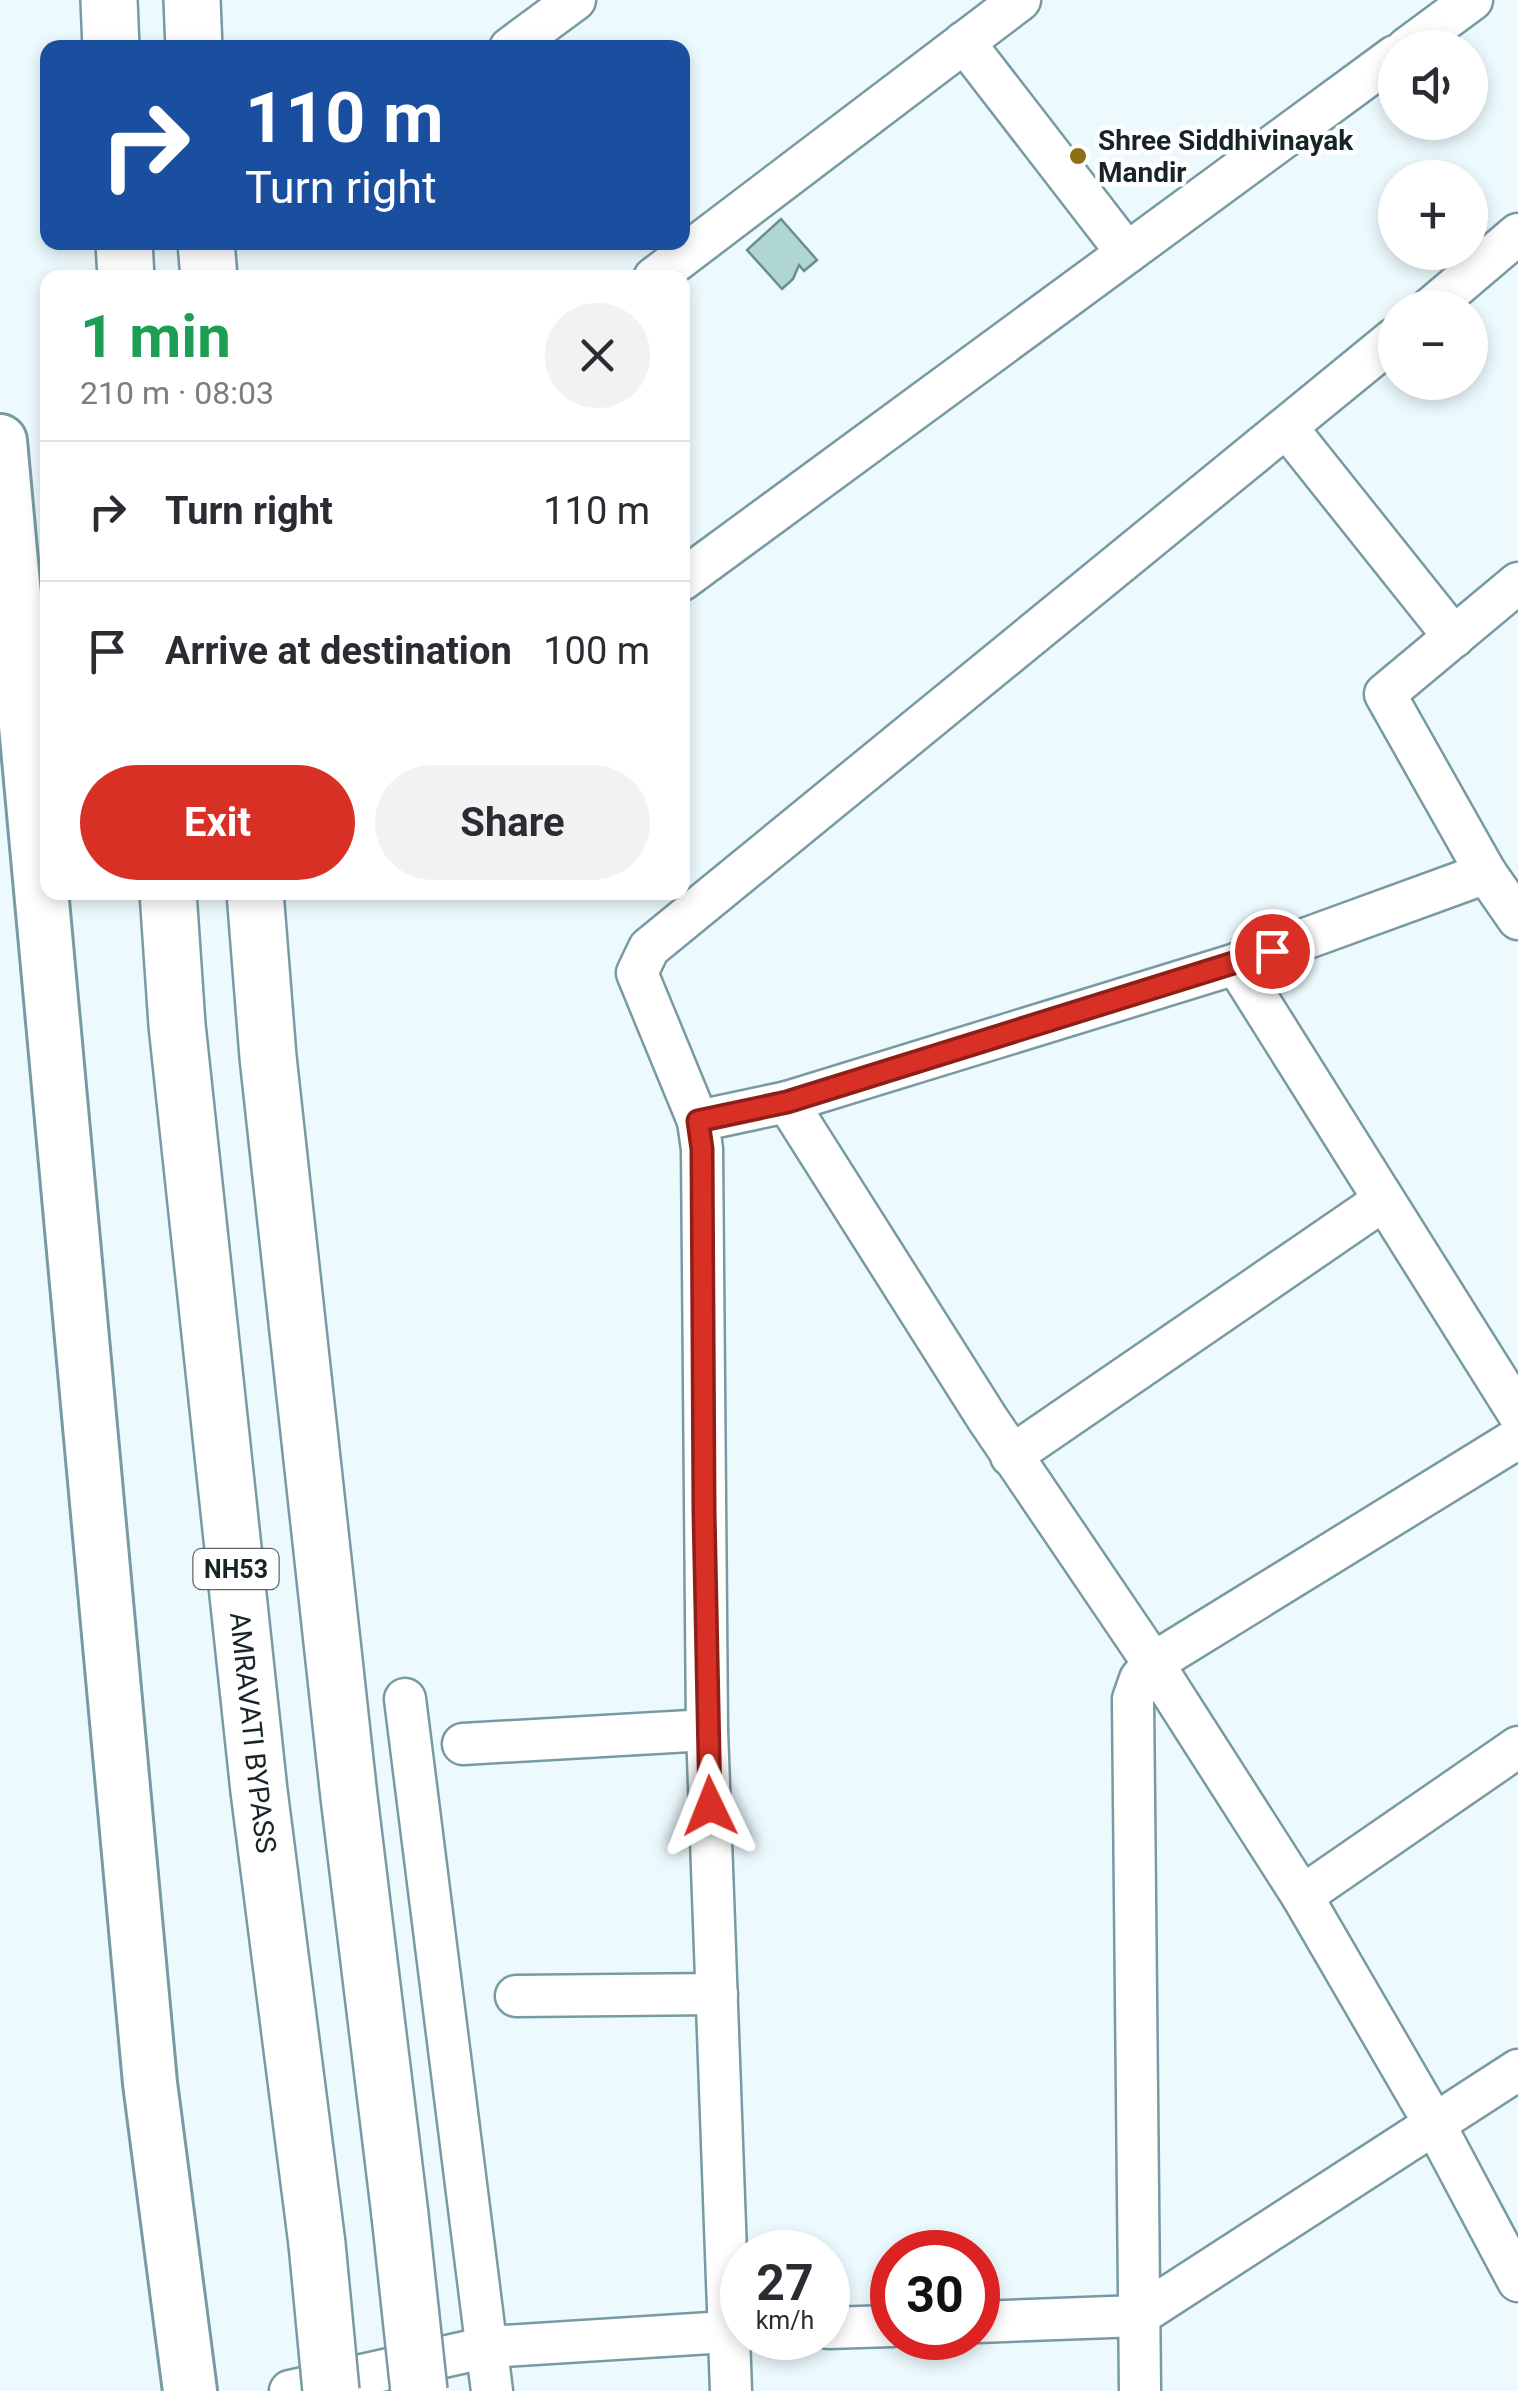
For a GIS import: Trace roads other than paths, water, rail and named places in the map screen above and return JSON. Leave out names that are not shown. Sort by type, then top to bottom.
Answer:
[{"type":"highway","points":[[109,0],[112,40]]},
{"type":"highway","points":[[192,0],[194,40]]},
{"type":"highway","name":"AMRAVATI BYPASS","points":[[169,900],[178,1025],[259,1791],[317,2244],[331,2391]]},
{"type":"highway","points":[[256,900],[268,1057],[418,2391]]},
{"type":"main road","points":[[0,441],[40,879]]},
{"type":"main road","points":[[42,900],[148,2063],[190,2391]]},
{"type":"street","points":[[521,40],[575,0]]},
{"type":"street","points":[[665,270],[1020,0]]},
{"type":"street","points":[[1431,30],[1472,0]]},
{"type":"street","points":[[964,42],[1126,252]]},
{"type":"street","points":[[690,574],[1378,68]]},
{"type":"street","points":[[1453,290],[1518,234]]},
{"type":"street","points":[[730,2230],[707,1730],[702,1149],[698,1121],[637,973],[649,948],[1378,352]]},
{"type":"street","points":[[1288,428],[1454,636]]},
{"type":"street","points":[[1518,584],[1385,694],[1486,873],[1518,919]]},
{"type":"street","points":[[698,1121],[787,1102],[1236,964],[1486,873]]},
{"type":"street","points":[[1236,964],[1518,1414]]},
{"type":"street","points":[[787,1102],[1012,1456],[1153,1663],[1302,1896],[1435,2126],[1518,2280]]},
{"type":"street","points":[[1012,1456],[1384,1200]]},
{"type":"street","points":[[1140,2391],[1133,1699],[1140,1679],[1153,1663],[1518,1438]]},
{"type":"street","points":[[405,1699],[492,2391]]},
{"type":"street","points":[[462,1744],[707,1730]]},
{"type":"street","points":[[1302,1896],[1518,1747]]},
{"type":"street","points":[[516,1996],[718,1994]]},
{"type":"street","points":[[1000,2321],[1138,2316],[1518,2070]]},
{"type":"street","points":[[290,2391],[488,2347],[720,2333]]},
{"type":"street","points":[[731,2391],[733,2360]]},
{"type":"place","name":"Shree Siddhivinayak Mandir","points":[[1078,156]]}]
